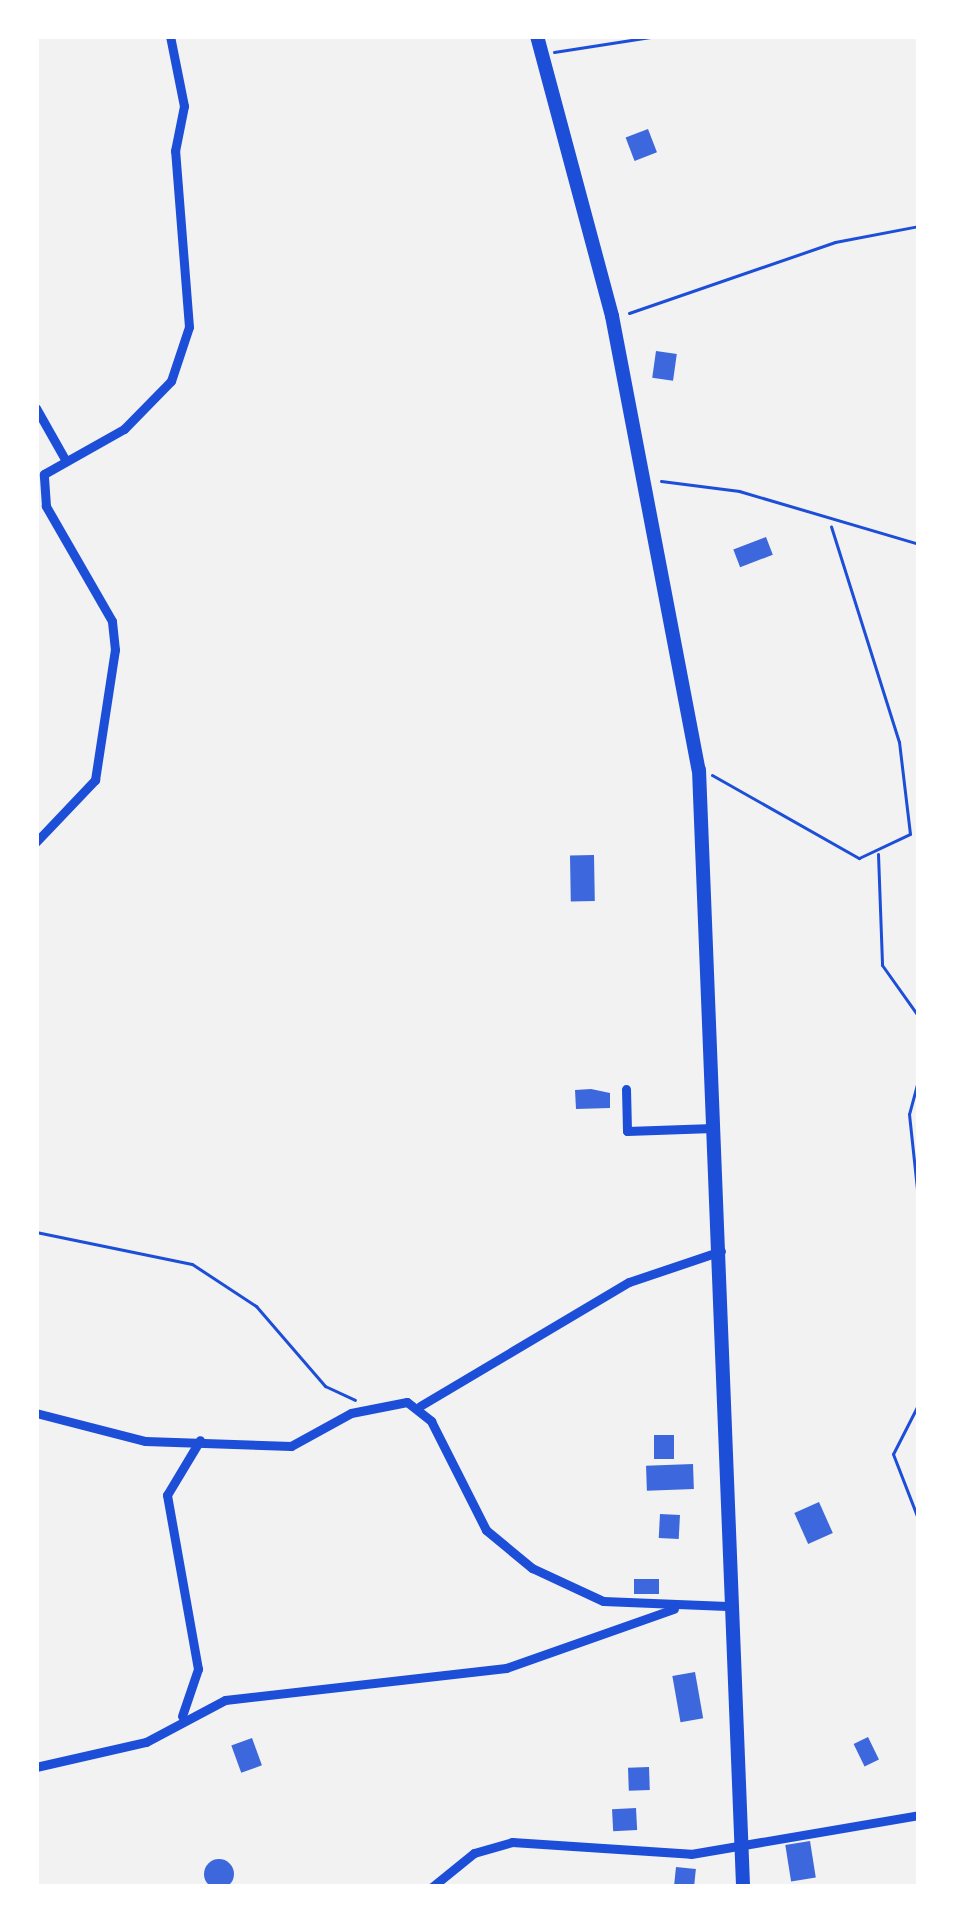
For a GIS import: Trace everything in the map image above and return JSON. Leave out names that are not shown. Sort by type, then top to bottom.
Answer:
[{"type":"main road","points":[[537,36],[612,316],[699,770],[721,1250],[727,1606],[742,1887]]},
{"type":"street","points":[[36,842],[95,780],[116,650],[112,621],[41,489],[66,461],[124,429],[171,381],[189,327],[175,179],[184,106],[170,36]]},
{"type":"street","points":[[36,408],[66,461]]},
{"type":"street","points":[[626,1089],[627,1131],[713,1128]]},
{"type":"street","points":[[36,1413],[145,1442],[291,1446],[369,1406],[420,1406],[628,1282],[721,1250]]},
{"type":"street","points":[[420,1406],[506,1550],[603,1601],[727,1606]]},
{"type":"street","points":[[182,1715],[198,1669],[167,1495],[200,1440]]},
{"type":"street","points":[[36,1767],[146,1742],[182,1715],[316,1682],[530,1664],[689,1605]]},
{"type":"street","points":[[432,1887],[474,1853],[512,1842],[691,1854],[736,1838],[919,1815]]},
{"type":"path","points":[[541,54],[656,36]]},
{"type":"path","points":[[612,316],[678,304],[835,242],[919,226]]},
{"type":"path","points":[[641,478],[739,491],[831,526],[919,544]]},
{"type":"path","points":[[831,526],[899,742],[910,835]]},
{"type":"path","points":[[699,770],[859,858],[878,854],[919,830]]},
{"type":"path","points":[[878,854],[882,965],[919,1017]]},
{"type":"path","points":[[919,1078],[909,1114],[919,1207]]},
{"type":"path","points":[[36,1232],[192,1264],[256,1306],[325,1386],[369,1406]]},
{"type":"path","points":[[919,1402],[893,1454],[919,1521]]},
{"type":"building","points":[[648,129],[657,152],[635,161],[626,138]]},
{"type":"building","points":[[656,351],[677,354],[673,381],[652,378]]},
{"type":"building","points":[[766,537],[773,555],[740,567],[733,550]]},
{"type":"building","points":[[570,855],[594,855],[595,901],[571,901]]},
{"type":"building","points":[[575,1090],[610,1093],[610,1108],[576,1109]]},
{"type":"building","points":[[654,1435],[674,1435],[674,1459],[654,1459]]},
{"type":"building","points":[[693,1464],[694,1489],[647,1491],[646,1466]]},
{"type":"building","points":[[819,1502],[833,1533],[808,1544],[794,1513]]},
{"type":"building","points":[[660,1514],[680,1515],[679,1539],[659,1538]]},
{"type":"building","points":[[634,1579],[659,1579],[659,1594],[634,1594]]},
{"type":"building","points":[[695,1672],[703,1718],[681,1722],[672,1676]]},
{"type":"building","points":[[868,1737],[879,1759],[865,1766],[854,1744]]},
{"type":"building","points":[[252,1738],[262,1765],[241,1773],[231,1746]]},
{"type":"building","points":[[649,1767],[650,1790],[629,1791],[628,1768]]},
{"type":"building","points":[[636,1808],[637,1830],[613,1831],[612,1809]]},
{"type":"building","points":[[810,1841],[816,1878],[791,1881],[785,1845]]},
{"type":"building","points":[[219,1859],[230,1863],[234,1874],[230,1885],[219,1889],[208,1885],[204,1874],[208,1863]]},
{"type":"building","points":[[676,1867],[696,1869],[694,1887],[674,1887]]}]
